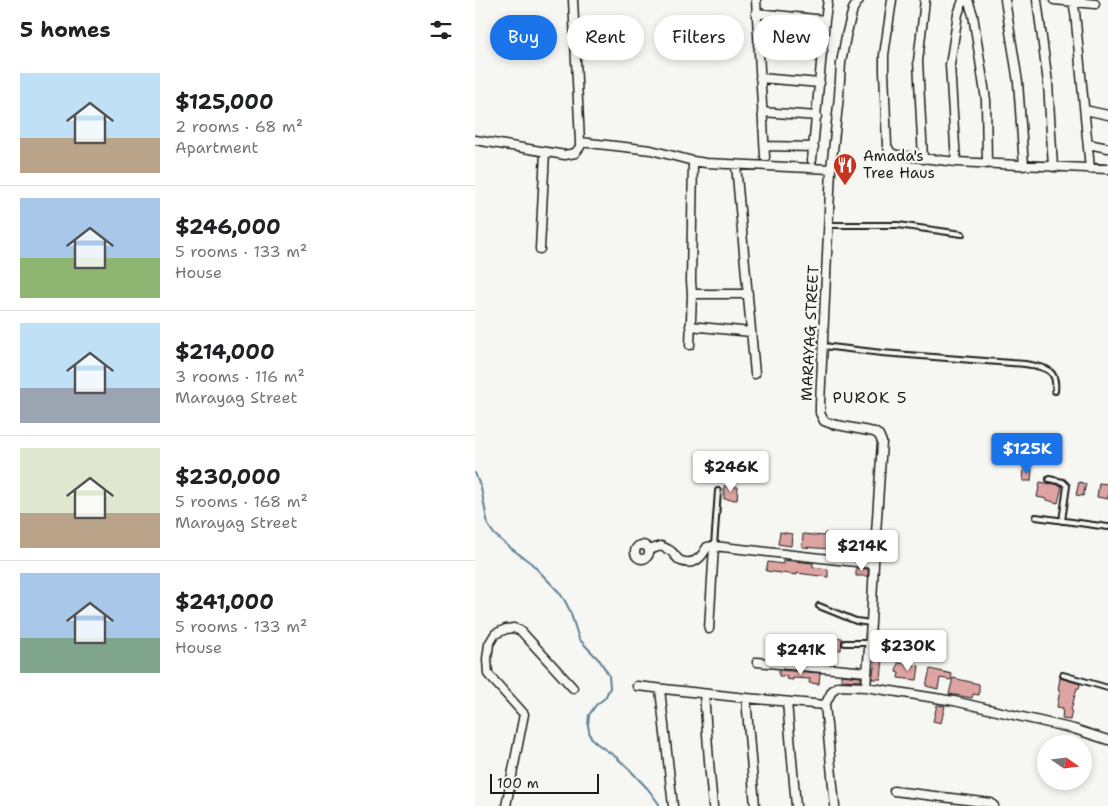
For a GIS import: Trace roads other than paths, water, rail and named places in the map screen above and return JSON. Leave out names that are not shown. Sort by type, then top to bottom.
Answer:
[{"type":"street","points":[[475,140],[565,155],[575,153],[580,142],[573,0]]},
{"type":"street","points":[[756,0],[756,15]]},
{"type":"street","points":[[826,15],[828,0]]},
{"type":"street","name":"MARAYAG STREET","points":[[859,0],[853,9],[843,54],[831,169],[820,413],[824,421],[874,432],[879,435],[882,442],[866,687]]},
{"type":"street","points":[[892,0],[883,71],[887,146],[891,153],[923,159],[956,162],[1108,169]]},
{"type":"street","points":[[923,159],[918,62],[925,0]]},
{"type":"street","points":[[956,162],[950,65],[958,14],[963,0]]},
{"type":"street","points":[[968,0],[973,15],[985,100],[987,164]]},
{"type":"street","points":[[1005,0],[1018,82],[1024,166]]},
{"type":"street","points":[[1037,0],[1048,83],[1053,167]]},
{"type":"street","points":[[1054,0],[1095,4]]},
{"type":"street","points":[[1073,2],[1090,169]]},
{"type":"street","points":[[756,12],[782,15]]},
{"type":"street","points":[[759,60],[765,156]]},
{"type":"street","points":[[812,160],[822,60]]},
{"type":"street","points":[[760,78],[820,83]]},
{"type":"street","points":[[1085,110],[1108,115]]},
{"type":"street","points":[[763,112],[817,116]]},
{"type":"street","points":[[580,142],[651,150],[693,161],[736,165],[831,169]]},
{"type":"street","points":[[1088,144],[1108,148]]},
{"type":"street","points":[[765,146],[814,147]]},
{"type":"street","points":[[540,249],[545,152]]},
{"type":"street","points":[[690,345],[693,161]]},
{"type":"street","points":[[736,165],[755,374]]},
{"type":"street","points":[[692,294],[749,294]]},
{"type":"street","points":[[690,326],[751,332]]},
{"type":"street","points":[[649,550],[661,546],[671,551],[679,560],[691,562],[698,560],[704,554],[707,547],[714,546],[874,564]]},
{"type":"street","points":[[709,629],[714,546]]},
{"type":"street","points":[[506,806],[524,714],[489,674],[487,659],[489,644],[495,634],[514,628],[521,631],[573,688]]},
{"type":"street","points":[[757,662],[867,672]]},
{"type":"street","points":[[637,686],[825,705]]},
{"type":"street","points":[[835,806],[825,705],[832,691],[838,686],[866,687],[954,702],[1073,729],[1108,740]]},
{"type":"street","points":[[660,689],[673,806]]},
{"type":"street","points":[[704,694],[713,806]]},
{"type":"street","points":[[746,698],[755,806]]},
{"type":"street","points":[[787,702],[796,806]]},
{"type":"street","points":[[894,791],[991,803],[994,806]]},
{"type":"lane","points":[[828,225],[898,225],[961,234]]},
{"type":"lane","points":[[823,346],[882,353],[1043,366],[1052,373],[1056,383],[1055,391]]},
{"type":"lane","points":[[1049,479],[1063,482],[1067,486],[1062,521]]},
{"type":"lane","points":[[714,546],[717,491]]},
{"type":"lane","points":[[1036,517],[1108,527]]},
{"type":"lane","points":[[819,606],[856,621],[871,623]]},
{"type":"lane","points":[[845,643],[886,642]]},
{"type":"lane","points":[[1063,675],[1108,688]]},
{"type":"waterway","points":[[475,473],[481,488],[488,525],[494,534],[531,563],[559,592],[570,611],[579,639],[600,661],[609,675],[610,688],[605,698],[596,705],[589,715],[590,736],[628,768],[648,789],[659,806]]},
{"type":"place","name":"Amada's Tree Haus","points":[[845,186]]},
{"type":"district","name":"PUROK 5","points":[[870,397]]}]
